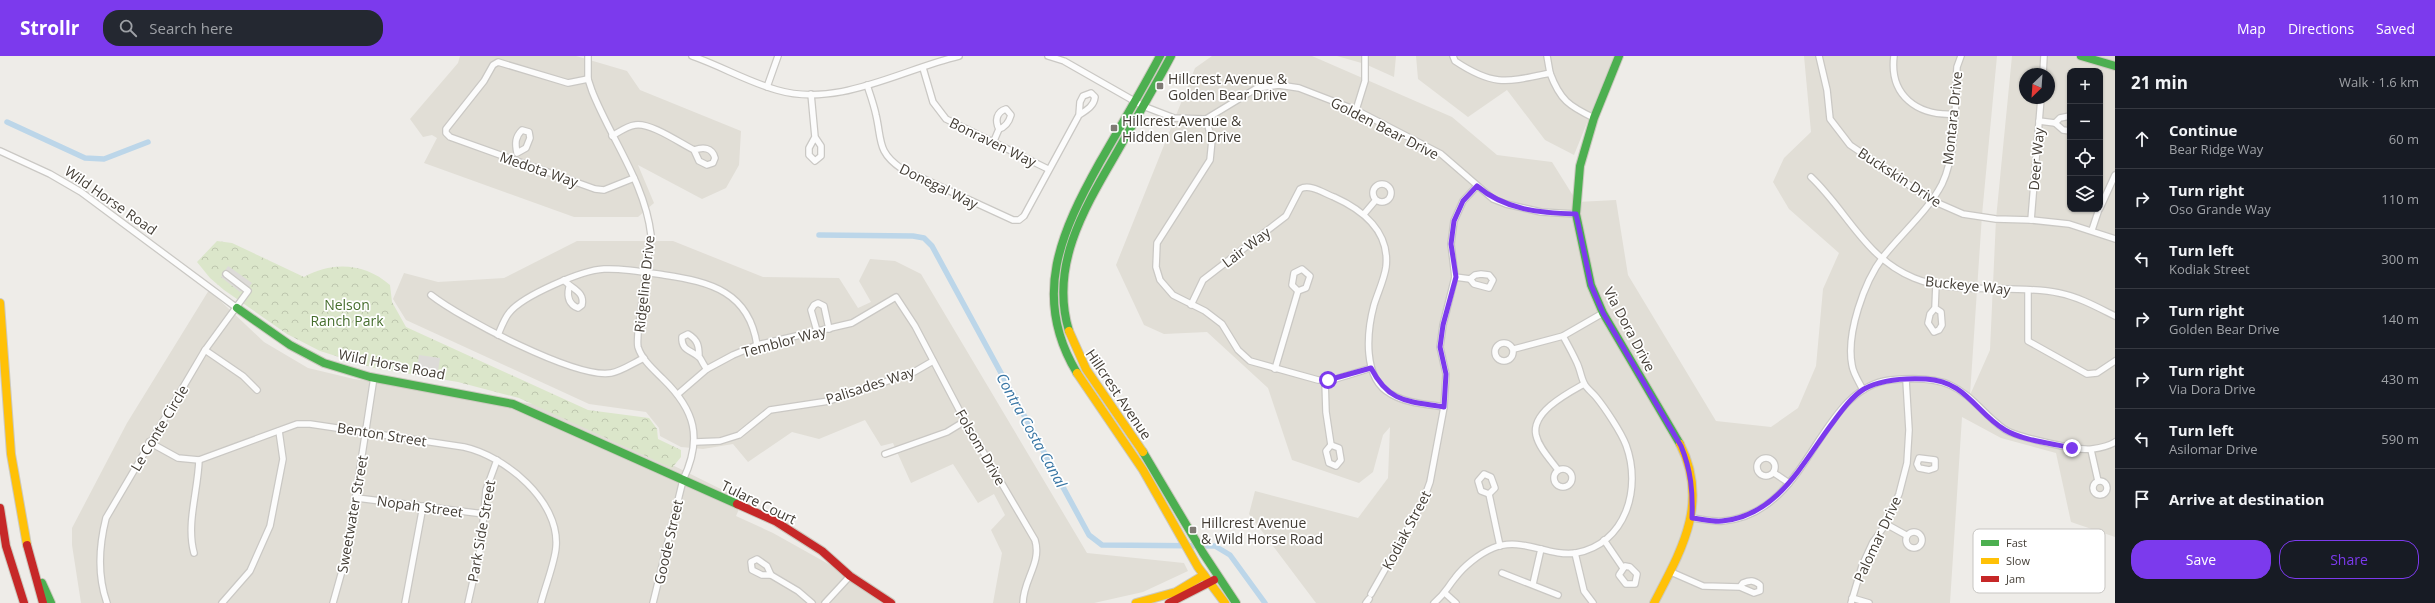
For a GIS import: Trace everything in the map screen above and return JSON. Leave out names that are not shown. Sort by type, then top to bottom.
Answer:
[{"type":"main road","name":"Hillcrest Avenue","points":[[1160,56],[1069,219],[1057,254],[1053,285],[1053,305],[1058,329],[1067,357],[1082,384],[1144,471],[1191,555],[1225,603]]},
{"type":"main road","name":"Hillcrest Avenue","points":[[1171,56],[1080,218],[1067,256],[1063,304],[1067,327],[1076,353],[1090,379],[1152,466],[1212,570],[1236,603]]},
{"type":"main road","name":"Via Dora Drive","points":[[1619,56],[1594,118],[1580,166],[1576,214],[1591,285],[1603,313],[1681,446],[1690,466],[1693,490],[1692,518],[1685,545],[1654,603]]},
{"type":"main road","points":[[2081,56],[2099,58],[2115,66]]},
{"type":"main road","points":[[0,302],[10,446],[17,499],[29,555],[42,603]]},
{"type":"main road","name":"Wild Horse Road","points":[[237,308],[304,354],[344,370],[374,377],[481,394],[513,404],[683,480]]},
{"type":"main road","name":"Tulare Court","points":[[683,480],[775,521],[822,551],[850,576]]},
{"type":"main road","points":[[0,508],[6,546],[24,603]]},
{"type":"main road","points":[[29,555],[51,603]]},
{"type":"main road","points":[[1136,603],[1176,592],[1204,575]]},
{"type":"main road","points":[[850,576],[891,603]]},
{"type":"main road","points":[[1169,603],[1218,578]]},
{"type":"street","name":"Ridgeline Drive","points":[[588,56],[588,79],[599,110],[634,178],[649,219],[651,235],[638,332],[638,347],[644,358],[678,394],[691,414],[695,442],[688,469],[683,480]]},
{"type":"street","points":[[692,56],[767,87],[793,94],[829,94],[923,68],[959,56]]},
{"type":"street","points":[[767,87],[778,56]]},
{"type":"street","points":[[1048,56],[1064,61],[1143,106],[1174,118],[1206,119],[1212,140],[1208,166],[1161,236],[1156,254],[1156,266],[1163,284],[1173,295],[1205,311],[1222,324],[1244,358],[1308,379],[1335,379],[1371,368]]},
{"type":"street","points":[[1356,110],[1365,81],[1365,56]]},
{"type":"street","points":[[1453,56],[1455,61],[1469,70],[1496,81],[1507,81],[1550,73]]},
{"type":"street","points":[[1547,56],[1550,73],[1558,92],[1572,107],[1594,118]]},
{"type":"street","name":"Buckskin Drive","points":[[1820,56],[1827,90],[1830,119],[1850,145],[1932,200],[1964,214],[1996,219],[2031,220],[2068,224],[2092,230],[2115,239]]},
{"type":"street","points":[[1894,56],[1898,84],[1907,101],[1928,112],[1939,115],[1954,114]]},
{"type":"street","name":"Montara Drive","points":[[1863,390],[1852,367],[1850,344],[1868,283],[1882,258],[1932,200],[1942,184],[1949,166],[1957,67],[1961,56]]},
{"type":"street","points":[[2043,68],[2044,56]]},
{"type":"street","name":"Medota Way","points":[[588,79],[568,83],[498,62],[493,64],[484,81],[446,128],[446,133],[450,137],[514,161],[596,189],[604,190],[634,178]]},
{"type":"street","name":"Bonraven Way","points":[[923,68],[933,102],[940,113],[953,124],[1048,170]]},
{"type":"street","name":"Donegal Way","points":[[867,84],[876,113],[880,143],[891,162],[902,169],[1006,218],[1019,220],[1024,216],[1048,170]]},
{"type":"street","name":"Golden Bear Drive","points":[[1206,119],[1257,88],[1278,85],[1299,88],[1356,110],[1441,154],[1494,199],[1506,204],[1541,212],[1576,214]]},
{"type":"street","points":[[811,94],[815,137]]},
{"type":"street","name":"Deer Way","points":[[2031,220],[2040,104]]},
{"type":"street","points":[[1048,170],[1079,115]]},
{"type":"street","points":[[2055,123],[2060,118],[2067,117]]},
{"type":"street","points":[[2039,121],[2055,123],[2063,130],[2067,131]]},
{"type":"street","points":[[612,136],[629,127],[642,125],[652,128],[694,150]]},
{"type":"street","points":[[993,143],[998,129]]},
{"type":"street","name":"Wild Horse Road","points":[[0,150],[50,174],[81,192],[237,308]]},
{"type":"street","points":[[514,161],[517,153]]},
{"type":"street","points":[[2103,201],[2115,175]]},
{"type":"street","name":"Buckeye Way","points":[[1811,177],[1826,191],[1863,242],[1882,258],[1914,278],[1936,284],[2057,292],[2078,298],[2115,316]]},
{"type":"street","name":"Lair Way","points":[[1191,305],[1203,280],[1286,216],[1300,189],[1307,186],[1350,204],[1364,214]]},
{"type":"street","name":"Kodiak Street","points":[[1369,599],[1422,504],[1430,482],[1444,407],[1446,374],[1440,347],[1443,325],[1456,277],[1451,244],[1454,221],[1463,201],[1477,186]]},
{"type":"street","points":[[1375,201],[1364,214],[1377,229],[1382,239],[1386,256],[1384,275],[1374,306],[1368,353],[1371,368],[1379,384],[1390,394],[1407,400],[1444,407]]},
{"type":"street","points":[[2092,230],[2099,212]]},
{"type":"street","points":[[498,335],[509,312],[514,307],[564,280],[584,272],[604,269],[690,279],[715,287],[734,298],[747,314],[755,328],[757,345]]},
{"type":"street","name":"Le Conte Circle","points":[[107,603],[99,563],[102,532],[110,509],[205,350],[248,291],[226,274]]},
{"type":"street","points":[[1456,277],[1470,279]]},
{"type":"street","points":[[564,280],[569,287]]},
{"type":"street","points":[[1935,308],[1936,284]]},
{"type":"street","points":[[1275,369],[1298,291]]},
{"type":"street","points":[[2028,291],[2028,341],[2088,374],[2097,373],[2115,360]]},
{"type":"street","points":[[431,295],[449,309],[498,335],[582,371],[610,373],[644,358]]},
{"type":"street","name":"Temblor Way","points":[[678,394],[707,369],[757,345],[852,323],[896,297]]},
{"type":"street","name":"Folsom Drive","points":[[896,297],[933,361],[965,421],[1035,540],[1038,553],[1024,591],[1023,603]]},
{"type":"street","points":[[817,332],[811,310],[814,304],[818,303],[824,306],[829,329]]},
{"type":"street","points":[[1514,349],[1563,336],[1603,313]]},
{"type":"street","points":[[1434,603],[1446,594],[1454,578],[1472,560],[1500,546],[1516,544],[1541,549],[1576,553],[1604,540],[1621,523],[1631,501],[1632,476],[1626,445],[1596,397],[1584,384],[1578,364],[1563,336]]},
{"type":"street","points":[[205,350],[243,376],[256,390]]},
{"type":"street","points":[[699,357],[707,369]]},
{"type":"street","name":"Palisades Way","points":[[695,442],[720,441],[739,435],[770,410],[829,400],[914,372],[933,361]]},
{"type":"street","name":"Sweetwater Street","points":[[333,603],[347,553],[357,498],[374,377]]},
{"type":"street","points":[[1692,518],[1722,521],[1760,510],[1774,500],[1789,483],[1842,409],[1863,390],[1889,380],[1927,379],[1950,385],[1970,397],[2004,430],[2014,434],[2072,448],[2091,450],[2115,442]]},
{"type":"street","points":[[1325,380],[1326,412],[1332,444]]},
{"type":"street","name":"Palomar Drive","points":[[1851,601],[1862,566],[1873,542],[1886,524],[1899,494],[1907,463],[1908,430],[1906,380]]},
{"type":"street","points":[[1558,470],[1539,443],[1536,434],[1537,425],[1540,417],[1556,400],[1584,384]]},
{"type":"street","points":[[885,454],[947,432],[965,421]]},
{"type":"street","name":"Benton Street","points":[[149,442],[178,458],[199,460],[297,424],[310,424],[366,431],[468,448],[497,460],[534,491],[550,511],[554,521],[556,547],[541,603]]},
{"type":"street","points":[[222,603],[250,571],[270,526],[283,459],[279,431]]},
{"type":"street","points":[[2091,450],[2098,481]]},
{"type":"street","points":[[194,553],[190,535],[198,483],[199,460]]},
{"type":"street","name":"Park Side Street","points":[[468,603],[478,562],[488,482],[497,460]]},
{"type":"street","points":[[1907,463],[1917,464]]},
{"type":"street","points":[[1774,473],[1789,483]]},
{"type":"street","name":"Goode Street","points":[[654,603],[683,480]]},
{"type":"street","points":[[1489,494],[1500,546]]},
{"type":"street","name":"Nopah Street","points":[[357,498],[484,514]]},
{"type":"street","points":[[405,603],[423,506]]},
{"type":"street","points":[[1886,524],[1906,535]]},
{"type":"street","points":[[1604,540],[1623,568]]},
{"type":"street","points":[[1533,584],[1541,549]]},
{"type":"street","points":[[1576,553],[1584,591],[1593,603]]},
{"type":"street","points":[[1204,575],[1212,570]]},
{"type":"street","points":[[1671,572],[1703,586],[1740,587]]},
{"type":"street","points":[[1502,573],[1533,584],[1558,596]]},
{"type":"street","points":[[771,575],[798,591],[812,603]]},
{"type":"street","points":[[825,603],[850,576]]},
{"type":"street","points":[[1446,594],[1456,603]]},
{"type":"street","points":[[1851,601],[1869,603]]},
{"type":"shaded area","points":[[460,56],[576,56],[627,71],[640,90],[741,131],[739,165],[726,188],[702,199],[638,165],[654,203],[638,217],[574,217],[424,163],[437,138],[432,135],[423,137],[410,119],[458,63]]},
{"type":"shaded area","points":[[1212,56],[1312,56],[1452,117],[1497,155],[1552,162],[1577,202],[1616,200],[1628,275],[1716,421],[1771,427],[1798,408],[1816,366],[1823,289],[1839,253],[1789,209],[1773,182],[1784,158],[1811,132],[1804,56],[1997,56],[1982,215],[1970,395],[1990,350],[1996,219],[2012,56],[2115,56],[2115,537],[2105,534],[2105,529],[2092,529],[2071,522],[2056,453],[2001,438],[1962,417],[1950,603],[1316,603],[1249,514],[1255,491],[1358,518],[1388,478],[1390,427],[1383,435],[1373,472],[1359,483],[1292,460],[1268,388],[1207,332],[1164,334],[1144,325],[1116,265],[1195,68]]},
{"type":"shaded area","points":[[1337,56],[1396,56],[1394,77],[1365,64]]},
{"type":"shaded area","points":[[1416,56],[1614,56],[1574,155],[1545,140],[1507,90],[1468,117],[1418,79]]},
{"type":"shaded area","points":[[577,241],[673,241],[763,277],[839,278],[858,308],[871,302],[859,281],[870,259],[895,261],[921,274],[1087,553],[1184,563],[1188,571],[1143,592],[1094,603],[993,603],[1002,553],[991,530],[1005,515],[994,494],[978,503],[953,464],[911,483],[893,443],[881,446],[865,420],[819,439],[792,432],[748,462],[733,444],[703,449],[681,447],[660,436],[659,428],[646,412],[589,404],[406,320],[393,299],[404,273],[438,282],[504,278]]},
{"type":"shaded area","points":[[228,266],[252,283],[249,287],[240,292],[221,277]]},
{"type":"shaded area","points":[[209,290],[264,342],[308,368],[354,379],[555,407],[743,500],[736,516],[773,533],[850,576],[881,603],[81,603],[72,545],[72,528],[127,423]]},
{"type":"shaded area","points":[[419,355],[440,358],[438,371],[417,368]]},
{"type":"green space","name":"Nelson Ranch Park","points":[[217,241],[232,243],[304,277],[326,268],[337,267],[348,267],[370,272],[390,285],[392,302],[406,327],[588,410],[649,418],[657,429],[658,439],[681,450],[681,457],[672,468],[519,398],[458,382],[374,368],[320,351],[287,334],[224,290],[210,278],[197,262]]},
{"type":"waterway","name":"Contra Costa Canal","points":[[7,122],[85,158],[104,159],[148,142]]},
{"type":"waterway","name":"Contra Costa Canal","points":[[819,235],[913,236],[924,238],[932,246],[1089,535],[1102,545],[1215,546],[1230,555],[1265,603]]},
{"type":"traffic: fast","points":[[1077,373],[1063,345],[1056,318],[1054,291],[1057,265],[1063,239],[1086,188],[1160,56]]},
{"type":"traffic: fast","points":[[1069,331],[1064,307],[1064,283],[1067,260],[1082,215],[1171,56]]},
{"type":"traffic: fast","points":[[1619,56],[1594,118],[1580,166],[1576,214],[1591,285],[1603,313],[1680,444]]},
{"type":"traffic: fast","points":[[2081,56],[2115,66]]},
{"type":"traffic: fast","points":[[237,308],[290,345],[324,363],[370,377],[513,404],[737,504]]},
{"type":"traffic: fast","points":[[1143,452],[1203,553],[1236,603]]},
{"type":"traffic: fast","points":[[42,583],[51,603]]},
{"type":"traffic: slow","points":[[0,303],[11,454],[27,545]]},
{"type":"traffic: slow","points":[[1069,331],[1086,369],[1143,452]]},
{"type":"traffic: slow","points":[[1077,373],[1143,470],[1198,567],[1225,603]]},
{"type":"traffic: slow","points":[[1654,603],[1674,565],[1682,545],[1692,507],[1692,486],[1689,466],[1680,444]]},
{"type":"traffic: slow","points":[[1136,603],[1176,592],[1204,575]]},
{"type":"traffic: jam","points":[[737,504],[775,521],[822,551],[850,576],[891,603]]},
{"type":"traffic: jam","points":[[0,508],[6,546],[24,603]]},
{"type":"traffic: jam","points":[[27,545],[43,603]]},
{"type":"traffic: jam","points":[[1169,603],[1214,580]]},
{"type":"place","name":"Hillcrest Avenue & Golden Bear Drive","points":[[1160,86]]},
{"type":"place","name":"Hillcrest Avenue & Hidden Glen Drive","points":[[1114,128]]},
{"type":"place","name":"Hillcrest Avenue & Wild Horse Road","points":[[1193,530]]},
{"type":"route","points":[[1328,380],[1371,368],[1379,384],[1390,394],[1407,400],[1444,407],[1446,374],[1440,347],[1443,325],[1456,277],[1451,244],[1454,221],[1463,201],[1477,186],[1494,199],[1527,210],[1559,214],[1576,214],[1591,285],[1603,313],[1681,446],[1690,466],[1693,490],[1692,518],[1722,521],[1744,516],[1760,510],[1774,500],[1789,483],[1807,460],[1842,409],[1863,390],[1889,380],[1927,379],[1950,385],[1970,397],[2004,430],[2014,434],[2072,448]]}]
